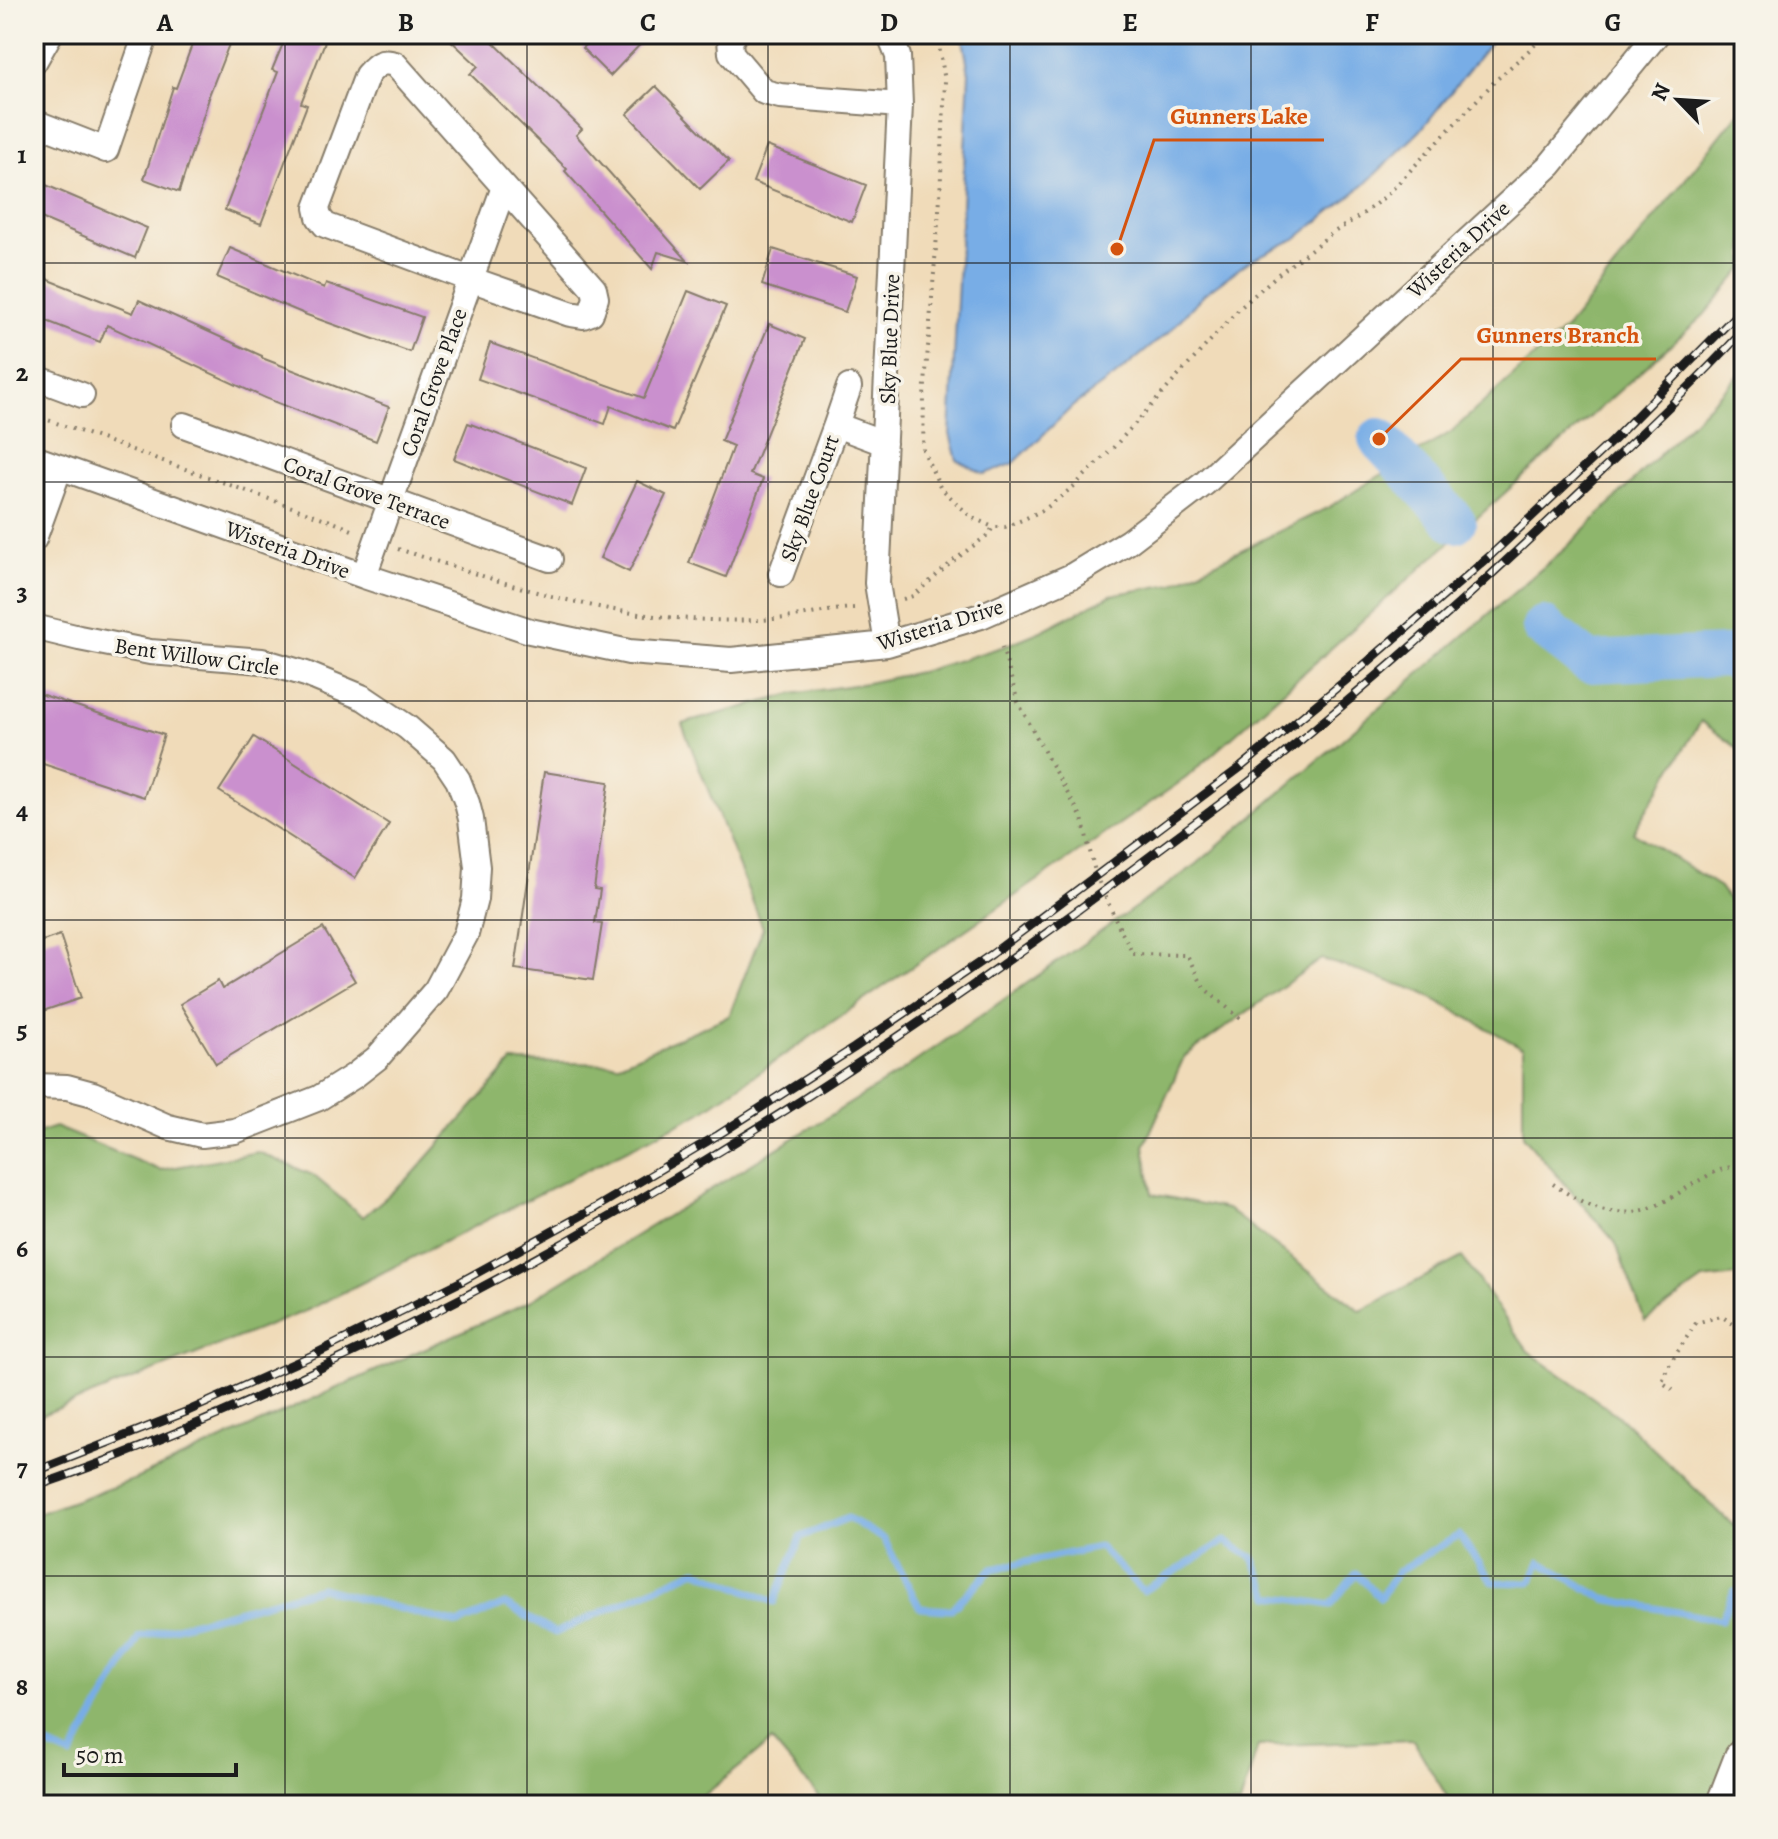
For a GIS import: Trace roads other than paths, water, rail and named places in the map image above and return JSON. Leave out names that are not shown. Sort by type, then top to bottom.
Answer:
[{"type":"street","points":[[34,122],[106,150],[146,34]]},
{"type":"street","points":[[735,34],[730,39],[731,53],[764,92],[780,96],[900,105]]},
{"type":"street","name":"Sky Blue Drive","points":[[887,644],[877,583],[900,105],[898,56],[889,34]]},
{"type":"street","name":"Wisteria Drive","points":[[34,458],[364,576],[530,631],[629,652],[731,660],[887,644],[981,616],[1072,576],[1128,542],[1205,483],[1550,165],[1657,34]]},
{"type":"street","name":"Coral Grove Place","points":[[385,62],[395,64],[504,187],[594,289],[596,298],[591,313],[583,316],[570,314],[325,225],[317,208],[367,75],[375,66],[385,62]]},
{"type":"street","name":"Coral Grove Place","points":[[364,576],[504,187]]},
{"type":"street","points":[[34,377],[82,395]]},
{"type":"street","points":[[836,425],[849,387]]},
{"type":"street","name":"Coral Grove Terrace","points":[[184,425],[550,559]]},
{"type":"street","name":"Sky Blue Court","points":[[781,574],[836,425],[884,443]]},
{"type":"street","points":[[34,539],[60,467]]},
{"type":"street","name":"Bent Willow Circle","points":[[34,627],[150,652],[262,661],[306,674],[364,698],[407,727],[444,759],[458,780],[467,803],[477,867],[475,899],[466,934],[436,990],[377,1058],[319,1098],[235,1131],[202,1135],[168,1127],[93,1094],[67,1087],[34,1086]]},
{"type":"street","points":[[1718,1805],[1744,1746]]},
{"type":"water","points":[[962,34],[1497,34],[1420,131],[1364,185],[1297,238],[1251,260],[1204,294],[1170,331],[1073,406],[1013,464],[984,474],[957,460],[950,434],[969,73]]},
{"type":"waterway","points":[[1379,439],[1455,522]]},
{"type":"waterway","points":[[1543,627],[1588,662],[1726,656],[1744,663]]},
{"type":"waterway","points":[[34,1740],[71,1756],[139,1637],[321,1588],[458,1624],[505,1604],[555,1633],[696,1570],[774,1602],[801,1537],[848,1518],[884,1539],[920,1608],[950,1610],[992,1569],[1099,1547],[1143,1591],[1225,1541],[1253,1558],[1270,1596],[1331,1605],[1356,1573],[1380,1598],[1397,1572],[1459,1535],[1493,1582],[1530,1583],[1540,1562],[1605,1599],[1721,1620],[1734,1591],[1744,1595]]},
{"type":"railway","points":[[34,1472],[188,1411],[315,1354],[462,1281],[595,1208],[718,1135],[992,954],[1241,767],[1363,666],[1491,555],[1612,441],[1744,307]]},
{"type":"railway","points":[[34,1487],[127,1453],[219,1414],[399,1330],[497,1280],[687,1171],[873,1054],[1053,928],[1295,745],[1512,556],[1671,405],[1744,330]]},
{"type":"place","name":"Gunners Lake","points":[[1117,249]]},
{"type":"place","name":"Gunners Branch","points":[[1379,439]]}]
